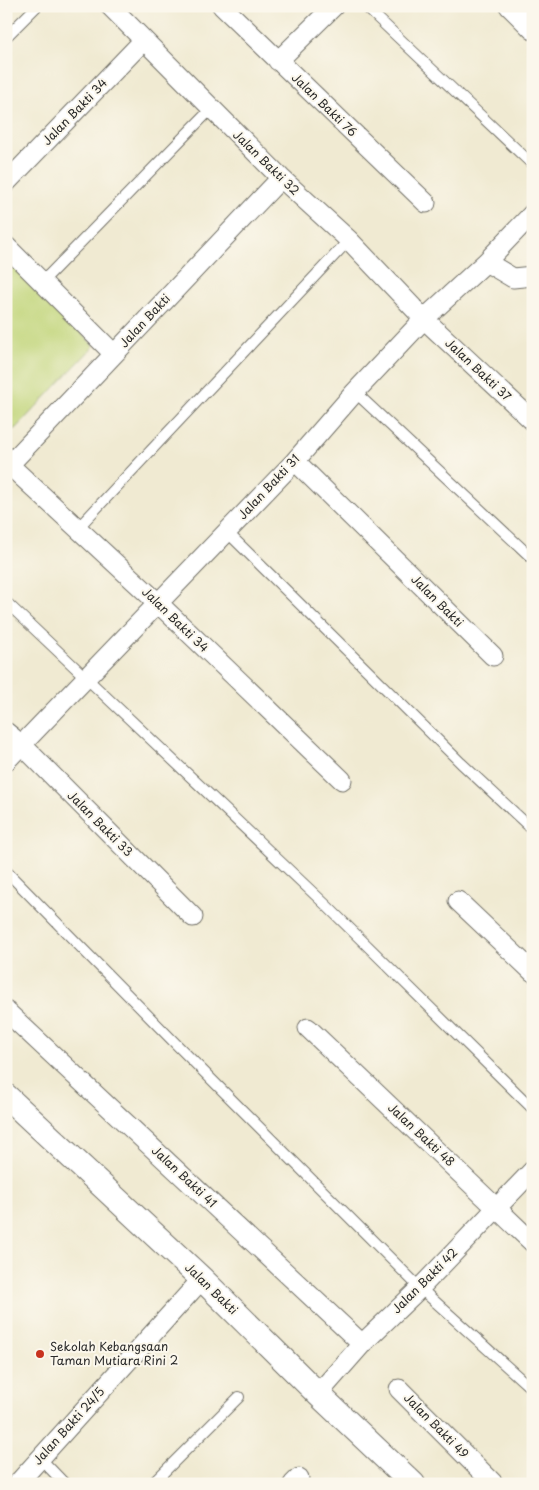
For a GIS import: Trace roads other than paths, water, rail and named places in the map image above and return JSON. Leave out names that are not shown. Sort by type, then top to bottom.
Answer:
[{"type":"street","name":"Jalan Bakti 32","points":[[110,6],[280,178],[349,240],[424,319]]},
{"type":"street","name":"Jalan Bakti 76","points":[[222,6],[426,203]]},
{"type":"street","points":[[278,61],[334,6]]},
{"type":"street","points":[[509,6],[533,30]]},
{"type":"street","name":"Jalan Bakti 34","points":[[6,183],[144,40]]},
{"type":"street","name":"Jalan Bakti","points":[[8,463],[280,178]]},
{"type":"street","name":"Jalan Bakti 31","points":[[6,762],[295,461],[424,319],[486,262],[533,213]]},
{"type":"street","points":[[6,246],[114,354]]},
{"type":"street","points":[[486,262],[513,278],[533,276]]},
{"type":"street","name":"Jalan Bakti 37","points":[[424,319],[533,421]]},
{"type":"street","name":"Jalan Bakti","points":[[295,461],[493,656]]},
{"type":"street","name":"Jalan Bakti 34","points":[[8,463],[158,603],[342,780]]},
{"type":"street","name":"Jalan Bakti 33","points":[[6,732],[193,917]]},
{"type":"street","points":[[458,901],[533,972]]},
{"type":"street","name":"Jalan Bakti 41","points":[[6,1011],[362,1344]]},
{"type":"street","name":"Jalan Bakti 48","points":[[308,1028],[533,1243]]},
{"type":"street","name":"Jalan Bakti","points":[[6,1096],[202,1280],[413,1484]]},
{"type":"street","name":"Jalan Bakti 42","points":[[318,1394],[362,1344],[420,1288],[533,1170]]},
{"type":"street","name":"Jalan Bakti 24/5","points":[[17,1484],[202,1280]]},
{"type":"street","name":"Jalan Bakti 49","points":[[399,1389],[494,1484]]},
{"type":"lane","points":[[6,38],[37,6]]},
{"type":"lane","points":[[364,6],[533,165]]},
{"type":"lane","points":[[42,282],[211,109]]},
{"type":"lane","points":[[77,529],[349,240]]},
{"type":"lane","points":[[356,392],[533,559]]},
{"type":"lane","points":[[226,532],[533,830]]},
{"type":"lane","points":[[6,602],[327,906],[533,1109]]},
{"type":"lane","points":[[6,871],[420,1288],[533,1390]]},
{"type":"lane","points":[[152,1484],[239,1396]]},
{"type":"lane","points":[[40,1458],[66,1484]]},
{"type":"place","name":"Sekolah Kebangsaan Taman Mutiara Rini 2","points":[[40,1354]]}]
